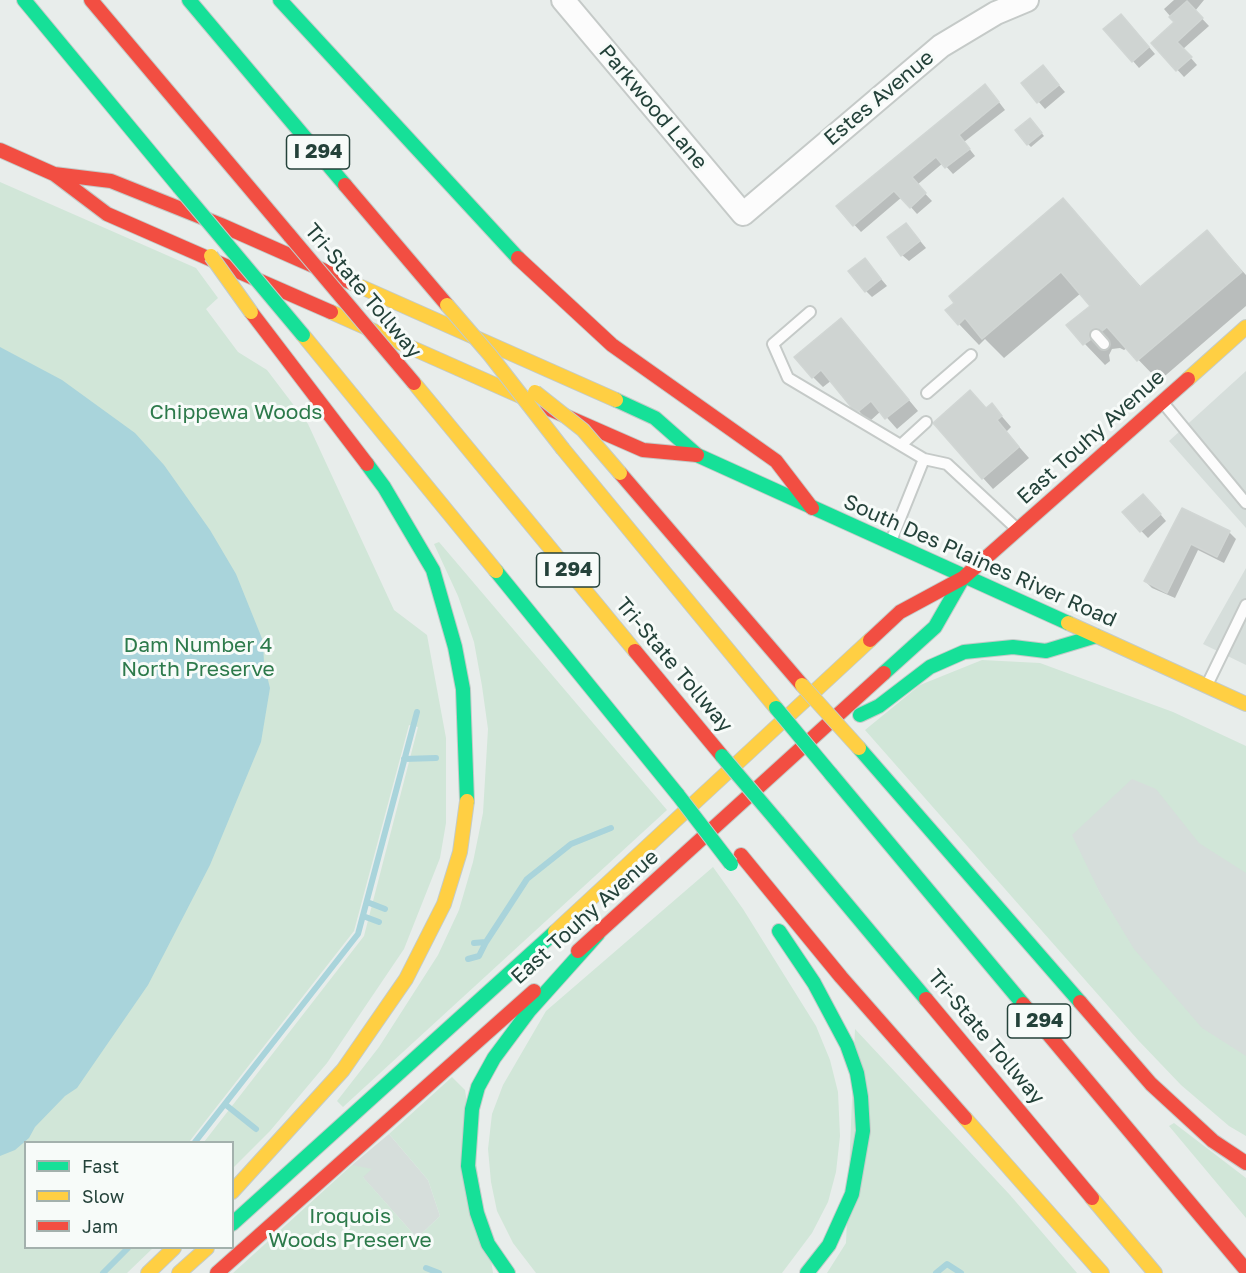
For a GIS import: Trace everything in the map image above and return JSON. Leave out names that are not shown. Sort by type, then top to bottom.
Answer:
[{"type":"main road","points":[[24,0],[155,176],[251,312],[384,487],[433,570],[455,647],[463,689],[467,798],[460,852],[447,896],[427,942],[406,980],[343,1070],[234,1190]]},
{"type":"main road","name":"Tri-State Tollway","points":[[91,0],[414,383],[1155,1273]]},
{"type":"main road","name":"I 294","points":[[189,0],[490,355],[563,449],[776,708],[1246,1270]]},
{"type":"main road","points":[[280,0],[532,273],[612,345],[777,461],[812,508]]},
{"type":"main road","points":[[60,46],[460,525],[535,601],[737,864],[842,977],[1102,1273]]},
{"type":"main road","name":"South Des Plaines River Road","points":[[0,150],[54,174],[107,214],[643,450],[697,455]]},
{"type":"main road","name":"South Des Plaines River Road","points":[[54,174],[111,181],[221,225],[655,418],[697,455],[963,578],[1246,704]]},
{"type":"main road","name":"East Touhy Avenue","points":[[234,1222],[597,894],[655,837],[900,612],[963,578],[1246,327]]},
{"type":"main road","points":[[490,355],[582,430],[1151,1084],[1214,1141],[1246,1163]]},
{"type":"main road","name":"East Touhy Avenue","points":[[217,1273],[598,934],[935,627],[963,578]]},
{"type":"main road","points":[[816,736],[879,706],[930,667],[964,652],[1012,647],[1046,651],[1096,636]]},
{"type":"main road","points":[[772,922],[813,982],[847,1045],[857,1073],[861,1097],[863,1131],[852,1194],[829,1245],[807,1273]]},
{"type":"main road","points":[[507,1273],[488,1244],[477,1213],[468,1166],[472,1109],[478,1087],[494,1059],[529,1011],[598,934]]},
{"type":"main road","points":[[148,1273],[173,1249]]},
{"type":"main road","points":[[179,1273],[206,1249]]},
{"type":"street","name":"Parkwood Lane","points":[[563,0],[743,214]]},
{"type":"street","name":"Estes Avenue","points":[[743,214],[941,46],[996,13],[1027,0]]},
{"type":"lane","points":[[810,312],[774,344],[788,378],[924,459],[946,464],[1018,530]]},
{"type":"lane","points":[[1096,335],[1104,344]]},
{"type":"lane","points":[[927,393],[971,356]]},
{"type":"lane","points":[[1162,402],[1246,503]]},
{"type":"lane","points":[[902,444],[926,422]]},
{"type":"lane","points":[[890,544],[924,459]]},
{"type":"lane","points":[[1206,688],[1246,605]]},
{"type":"shaded area","points":[[1246,371],[1246,528],[1169,441]]},
{"type":"shaded area","points":[[1246,568],[1246,665],[1203,644]]},
{"type":"shaded area","points":[[983,687],[1246,783],[1246,1087],[1192,1056]]},
{"type":"shaded area","points":[[389,1134],[428,1180],[440,1216],[417,1238],[352,1165]]},
{"type":"green space","name":"Dam Number 4 North Preserve","points":[[0,182],[196,268],[218,298],[206,309],[238,352],[267,370],[308,424],[394,610],[427,635],[446,738],[446,823],[440,858],[404,949],[327,1063],[270,1131],[234,1167],[234,1141],[205,1141],[364,936],[418,727],[409,725],[354,931],[190,1141],[24,1141],[24,1249],[152,1249],[127,1273],[0,1273]]},
{"type":"green space","points":[[439,542],[667,810],[343,1107],[337,1101],[379,1047],[438,955],[459,910],[473,862],[483,813],[488,729],[482,686],[474,642],[458,596],[434,544]]},
{"type":"green space","points":[[982,660],[1040,663],[1173,712],[1246,746],[1246,873],[1199,843],[1156,789],[1132,779],[1072,835],[1100,893],[1134,949],[1202,1028],[1246,1056],[1246,1136],[1229,1126],[1181,1085],[1138,1040],[865,730],[920,685]]},
{"type":"green space","points":[[713,867],[743,909],[816,1026],[830,1060],[838,1092],[840,1136],[836,1172],[828,1202],[812,1233],[782,1273],[536,1273],[513,1243],[497,1211],[491,1182],[488,1149],[492,1114],[503,1085],[546,1011]]},
{"type":"green space","points":[[855,1029],[1010,1195],[1077,1273],[827,1273],[846,1243]]},
{"type":"green space","name":"Iroquois Woods Preserve","points":[[452,1077],[465,1090],[493,1273],[233,1273],[352,1165],[372,1169],[363,1177],[417,1238],[440,1216],[428,1180],[389,1134]]},
{"type":"green space","points":[[1174,1123],[1246,1178],[1246,1218],[1169,1126]]},
{"type":"water","points":[[0,347],[62,380],[135,433],[164,465],[210,530],[236,574],[263,641],[264,664],[270,688],[261,742],[210,865],[148,985],[77,1088],[65,1096],[35,1127],[29,1138],[15,1150],[0,1156]]},
{"type":"building","points":[[1187,1],[1203,18],[1177,42],[1192,57],[1176,71],[1151,43],[1174,22],[1169,17]]},
{"type":"building","points":[[1121,14],[1149,47],[1132,62],[1103,29]]},
{"type":"building","points":[[1043,65],[1059,85],[1037,103],[1021,83]]},
{"type":"building","points":[[985,84],[999,102],[959,135],[970,149],[945,168],[936,157],[912,177],[926,193],[910,208],[894,191],[853,226],[836,206]]},
{"type":"building","points":[[1030,118],[1042,133],[1027,145],[1015,130]]},
{"type":"building","points":[[1063,198],[1140,287],[1207,230],[1242,272],[1137,361],[1107,327],[1102,331],[1098,328],[1092,329],[1089,333],[1090,340],[1083,345],[1066,325],[1090,306],[1061,272],[982,339],[965,318],[958,325],[945,310],[954,303],[949,296]]},
{"type":"building","points":[[906,223],[920,241],[901,256],[887,237]]},
{"type":"building","points":[[865,258],[881,279],[865,292],[848,271]]},
{"type":"building","points":[[841,318],[909,400],[885,419],[871,401],[859,411],[852,408],[821,370],[812,378],[794,357]]},
{"type":"building","points":[[970,390],[986,408],[992,403],[1002,416],[997,420],[1019,447],[982,479],[933,423]]},
{"type":"building","points":[[1143,494],[1161,514],[1140,532],[1122,512]]},
{"type":"building","points":[[1182,508],[1230,531],[1217,557],[1191,544],[1167,593],[1144,581]]},
{"type":"waterway","points":[[196,1141],[358,934],[417,712]]},
{"type":"waterway","points":[[404,759],[436,758]]},
{"type":"waterway","points":[[474,943],[486,942],[527,879],[571,844],[611,828]]},
{"type":"waterway","points":[[367,902],[385,909]]},
{"type":"waterway","points":[[363,916],[379,922]]},
{"type":"waterway","points":[[468,959],[479,956],[486,942]]},
{"type":"waterway","points":[[226,1105],[256,1129]]},
{"type":"waterway","points":[[103,1273],[127,1249]]},
{"type":"waterway","points":[[936,1273],[947,1264],[961,1273]]},
{"type":"waterway","points":[[426,1268],[439,1273]]},
{"type":"traffic: fast","points":[[24,0],[179,187]]},
{"type":"traffic: fast","points":[[189,0],[345,185]]},
{"type":"traffic: fast","points":[[280,0],[518,258]]},
{"type":"traffic: fast","points":[[179,187],[303,335]]},
{"type":"traffic: fast","points":[[616,400],[655,418],[697,455],[1068,623]]},
{"type":"traffic: fast","points":[[367,464],[384,487],[433,570],[455,647],[463,689],[467,801]]},
{"type":"traffic: fast","points":[[496,571],[678,795]]},
{"type":"traffic: fast","points":[[884,673],[935,627],[963,578]]},
{"type":"traffic: fast","points":[[860,715],[879,706],[930,667],[964,652],[1013,647],[1046,651],[1096,636]]},
{"type":"traffic: fast","points":[[776,708],[831,774]]},
{"type":"traffic: fast","points":[[859,748],[1080,1002]]},
{"type":"traffic: fast","points":[[722,756],[778,822]]},
{"type":"traffic: fast","points":[[831,774],[1023,1004]]},
{"type":"traffic: fast","points":[[678,795],[731,864]]},
{"type":"traffic: fast","points":[[778,822],[926,999]]},
{"type":"traffic: fast","points":[[779,931],[814,983],[847,1045],[857,1073],[861,1097],[863,1131],[852,1194],[829,1245],[807,1273]]},
{"type":"traffic: fast","points":[[234,1222],[555,932]]},
{"type":"traffic: fast","points":[[508,1273],[488,1244],[477,1213],[468,1166],[472,1109],[478,1087],[494,1058],[529,1011],[598,934]]},
{"type":"traffic: slow","points":[[211,256],[251,312]]},
{"type":"traffic: slow","points":[[350,282],[616,400]]},
{"type":"traffic: slow","points":[[447,305],[490,355],[563,449]]},
{"type":"traffic: slow","points":[[331,312],[545,407]]},
{"type":"traffic: slow","points":[[1188,379],[1246,327]]},
{"type":"traffic: slow","points":[[303,335],[496,571]]},
{"type":"traffic: slow","points":[[414,383],[635,651]]},
{"type":"traffic: slow","points":[[535,392],[583,430],[620,473]]},
{"type":"traffic: slow","points":[[563,449],[776,708]]},
{"type":"traffic: slow","points":[[1068,623],[1246,704]]},
{"type":"traffic: slow","points":[[555,932],[870,640]]},
{"type":"traffic: slow","points":[[802,685],[859,748]]},
{"type":"traffic: slow","points":[[234,1190],[343,1070],[406,979],[444,904],[460,852],[467,801]]},
{"type":"traffic: slow","points":[[965,1118],[1102,1273]]},
{"type":"traffic: slow","points":[[1092,1198],[1155,1273]]},
{"type":"traffic: slow","points":[[148,1273],[173,1249]]},
{"type":"traffic: slow","points":[[179,1273],[206,1249]]},
{"type":"traffic: jam","points":[[91,0],[290,236]]},
{"type":"traffic: jam","points":[[0,150],[54,174],[107,214],[331,312]]},
{"type":"traffic: jam","points":[[54,174],[111,181],[221,225],[350,282]]},
{"type":"traffic: jam","points":[[345,185],[447,305]]},
{"type":"traffic: jam","points":[[290,236],[414,383]]},
{"type":"traffic: jam","points":[[518,258],[612,345],[776,461],[812,508]]},
{"type":"traffic: jam","points":[[251,312],[367,464]]},
{"type":"traffic: jam","points":[[870,640],[900,612],[963,578],[1188,379]]},
{"type":"traffic: jam","points":[[545,407],[643,450],[697,455]]},
{"type":"traffic: jam","points":[[620,473],[802,685]]},
{"type":"traffic: jam","points":[[635,651],[722,756]]},
{"type":"traffic: jam","points":[[578,951],[884,673]]},
{"type":"traffic: jam","points":[[741,855],[841,977],[965,1118]]},
{"type":"traffic: jam","points":[[217,1273],[534,991]]},
{"type":"traffic: jam","points":[[926,999],[1092,1198]]},
{"type":"traffic: jam","points":[[1080,1002],[1151,1084],[1213,1141],[1246,1163]]},
{"type":"traffic: jam","points":[[1023,1004],[1246,1270]]},
{"type":"park label","name":"Chippewa Woods","points":[[236,412]]}]
